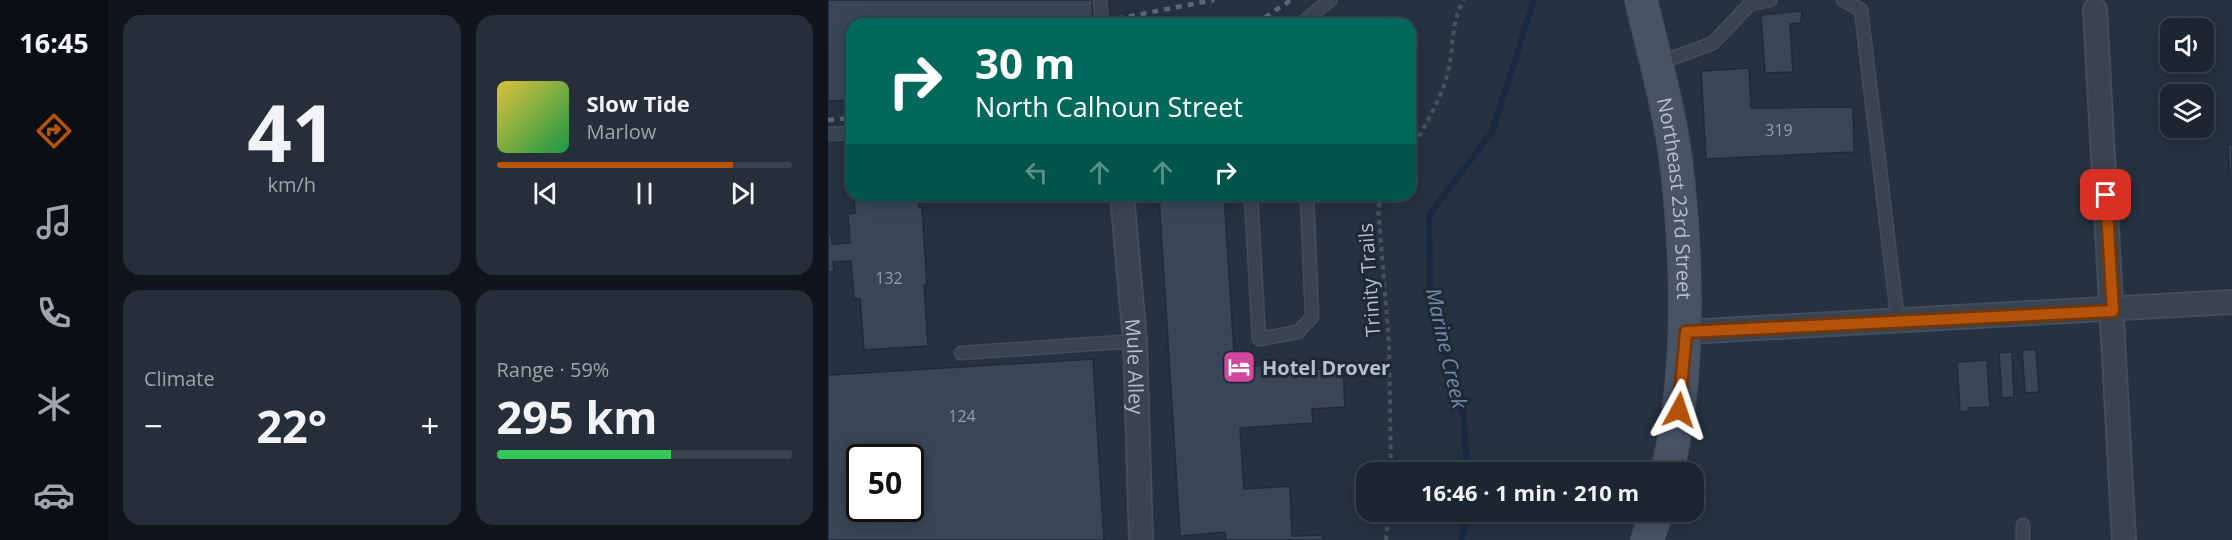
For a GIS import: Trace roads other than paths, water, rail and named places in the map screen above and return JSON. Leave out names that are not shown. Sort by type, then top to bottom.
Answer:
[{"type":"main road","name":"Northeast 23rd Street","points":[[1641,0],[1678,178],[1686,332],[1678,429],[1670,462]]},
{"type":"main road","points":[[1647,540],[1653,522]]},
{"type":"street","points":[[2096,10],[2124,540]]},
{"type":"street","name":"Mule Alley","points":[[1123,201],[1135,342],[1141,540]]},
{"type":"street","points":[[1686,332],[2113,311],[2232,302]]},
{"type":"lane","points":[[1101,0],[1102,18]]},
{"type":"lane","points":[[1308,18],[1330,0]]},
{"type":"lane","points":[[1653,53],[1713,43],[1750,4],[1770,0]]},
{"type":"lane","points":[[1843,0],[1861,10],[1898,322]]},
{"type":"lane","points":[[828,134],[846,133]]},
{"type":"lane","points":[[1251,201],[1259,339],[1298,332],[1312,317],[1306,201]]},
{"type":"lane","points":[[961,353],[1135,342]]},
{"type":"lane","points":[[2023,525],[2024,540]]},
{"type":"waterway","name":"Marine Creek","points":[[1466,462],[1464,420],[1430,296],[1429,215],[1492,132],[1534,0]]},
{"type":"waterway","name":"Marine Creek","points":[[1461,540],[1466,522]]},
{"type":"railway","points":[[1120,18],[1214,0]]},
{"type":"railway","points":[[1264,18],[1291,0]]},
{"type":"railway","points":[[828,120],[846,118]]},
{"type":"place","name":"Hotel Drover","points":[[1239,367]]}]
